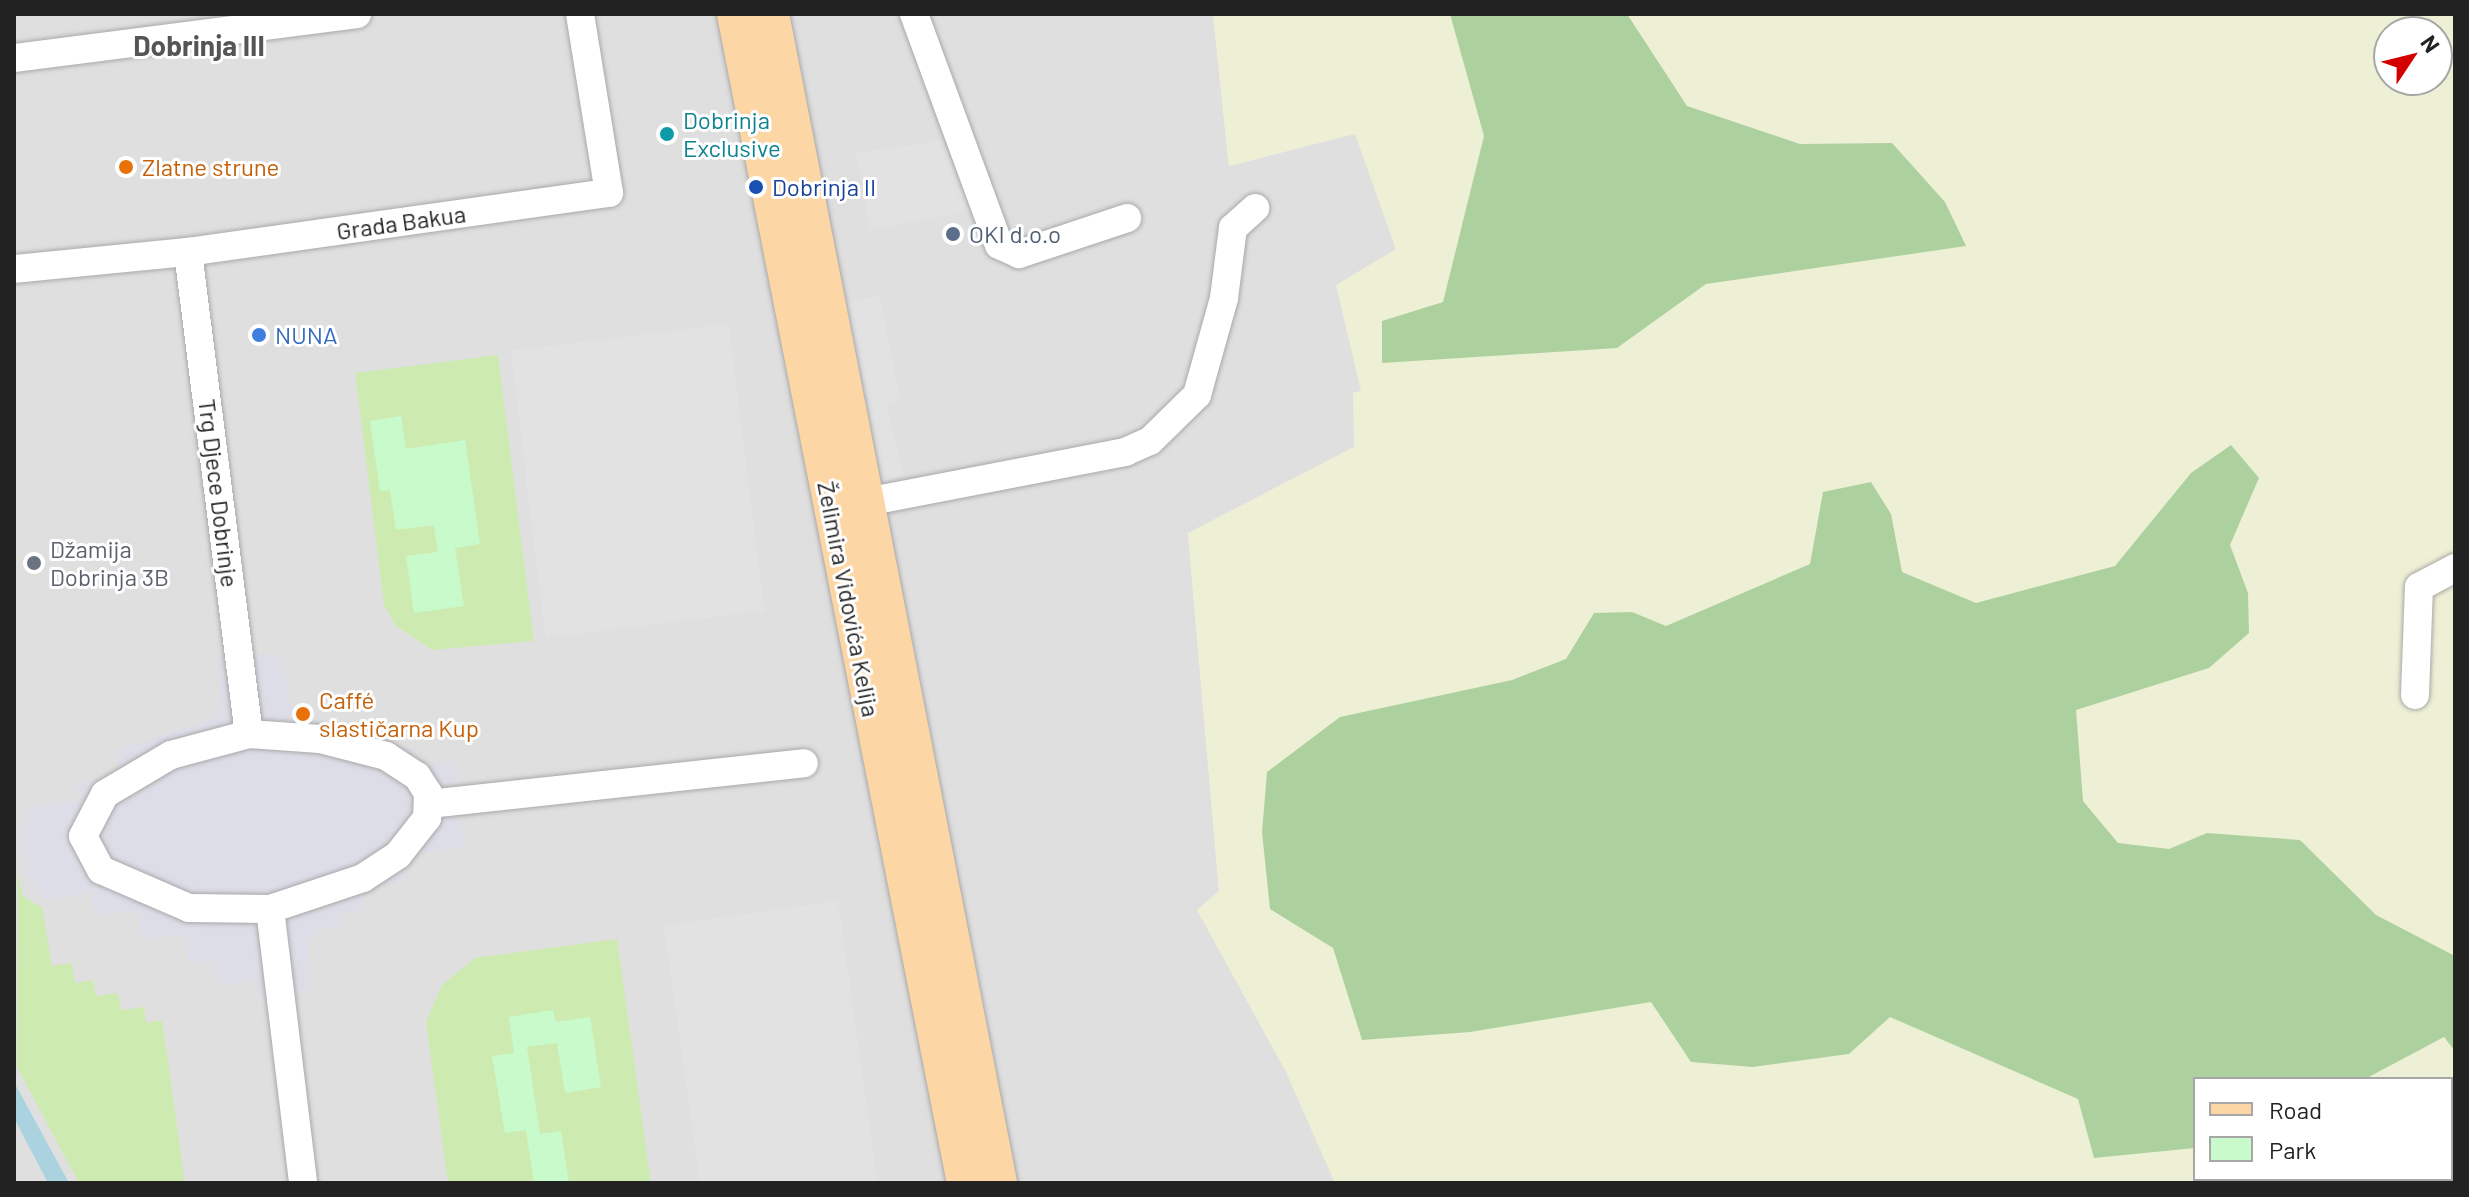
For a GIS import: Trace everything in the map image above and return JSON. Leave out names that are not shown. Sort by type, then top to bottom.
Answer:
[{"type":"main road","name":"Želimira Vidovića Kelija","points":[[735,14],[965,1183]]},
{"type":"main road","name":"Želimira Vidovića Kelija","points":[[771,14],[999,1183]]},
{"type":"street","points":[[14,58],[357,14]]},
{"type":"street","name":"Grada Bakua","points":[[14,269],[188,252],[609,193],[580,14]]},
{"type":"street","points":[[914,14],[999,245],[1019,254],[1127,218]]},
{"type":"street","points":[[866,502],[1125,452],[1150,441],[1197,395],[1224,298],[1233,228],[1255,208]]},
{"type":"street","name":"Trg Djece Dobrinje","points":[[188,252],[249,734]]},
{"type":"street","points":[[2415,695],[2419,587],[2455,568]]},
{"type":"street","points":[[249,734],[320,739],[386,756],[417,776],[429,804],[417,836],[379,868],[323,897],[270,909],[215,912],[156,898],[101,870],[84,848],[92,808],[125,779],[194,746],[249,734]]},
{"type":"street","points":[[429,804],[804,763]]},
{"type":"street","points":[[270,909],[303,1183]]},
{"type":"shaded area","points":[[14,14],[1213,14],[1229,166],[1355,133],[1396,249],[1371,438],[1188,534],[1219,891],[1335,1183],[14,1183]]},
{"type":"shaded area","points":[[943,141],[972,211],[870,230],[856,153]]},
{"type":"shaded area","points":[[880,296],[900,400],[887,404],[904,474],[878,485],[845,302]]},
{"type":"shaded area","points":[[729,324],[764,611],[546,638],[511,351]]},
{"type":"shaded area","points":[[250,654],[281,656],[295,728],[363,726],[366,739],[390,738],[392,750],[414,748],[418,766],[454,762],[464,846],[411,855],[406,877],[363,893],[364,910],[341,914],[341,925],[320,929],[307,945],[312,990],[261,999],[257,979],[218,986],[214,960],[190,964],[184,934],[143,941],[138,912],[95,914],[90,892],[47,900],[28,876],[22,833],[30,808],[79,801],[76,783],[120,777],[116,750],[210,720],[221,704],[218,661]]},
{"type":"shaded area","points":[[838,901],[878,1183],[700,1183],[664,925]]},
{"type":"green space","points":[[1213,14],[2455,14],[2455,1183],[1335,1183],[1286,1072],[1197,910],[1219,891],[1188,533],[1354,447],[1353,393],[1361,391],[1336,285],[1396,249],[1355,134],[1229,166]]},
{"type":"green space","points":[[1450,14],[1627,14],[1687,106],[1800,144],[1892,143],[1945,202],[1966,246],[1706,284],[1617,348],[1382,363],[1382,321],[1443,302],[1484,136]]},
{"type":"green space","points":[[498,355],[534,641],[432,650],[396,626],[384,605],[355,373]]},
{"type":"green space","points":[[401,416],[406,449],[465,440],[480,544],[455,548],[464,606],[414,613],[406,556],[438,552],[434,525],[396,530],[390,490],[380,491],[370,421]]},
{"type":"green space","points":[[2231,445],[2259,478],[2230,545],[2248,593],[2249,633],[2209,668],[2076,710],[2083,801],[2118,843],[2169,849],[2207,833],[2300,840],[2376,915],[2455,956],[2455,1051],[2444,1037],[2369,1077],[2193,1077],[2193,1148],[2094,1158],[2078,1099],[1890,1017],[1849,1054],[1753,1067],[1691,1062],[1651,1002],[1470,1032],[1362,1040],[1333,948],[1270,909],[1262,832],[1267,772],[1340,717],[1512,680],[1566,659],[1594,613],[1632,612],[1666,626],[1810,564],[1823,492],[1871,482],[1891,514],[1902,572],[1976,603],[2115,566],[2191,473]]},
{"type":"green space","points":[[18,873],[23,896],[42,908],[52,966],[72,963],[75,983],[93,980],[96,996],[118,993],[121,1010],[144,1007],[146,1023],[162,1020],[185,1183],[79,1183],[17,1067]]},
{"type":"green space","points":[[617,939],[651,1183],[448,1183],[426,1022],[442,985],[475,958]]},
{"type":"green space","points":[[553,1010],[556,1022],[590,1017],[601,1087],[565,1093],[557,1043],[527,1047],[540,1134],[561,1131],[569,1183],[534,1183],[526,1130],[505,1133],[492,1056],[514,1053],[509,1017]]},
{"type":"water","points":[[14,1082],[69,1183],[48,1183],[14,1118]]},
{"type":"place","name":"Dobrinja Exclusive","points":[[667,134]]},
{"type":"place","name":"Zlatne strune","points":[[126,167]]},
{"type":"place","name":"Dobrinja II","points":[[756,187]]},
{"type":"place","name":"OKI d.o.o","points":[[953,234]]},
{"type":"place","name":"NUNA","points":[[259,335]]},
{"type":"place","name":"Džamija Dobrinja 3B","points":[[34,563]]},
{"type":"place","name":"Caffé slastičarna Kup","points":[[303,714]]},
{"type":"district","name":"Dobrinja III","points":[[199,45]]}]
